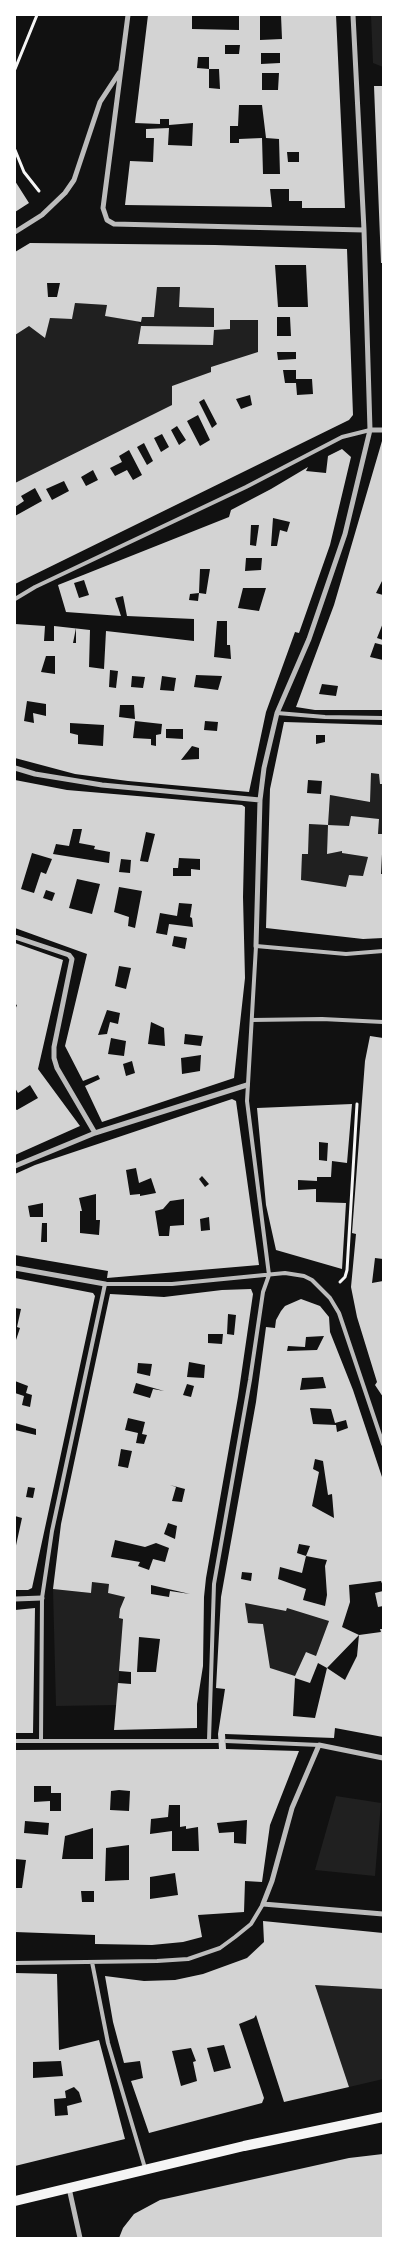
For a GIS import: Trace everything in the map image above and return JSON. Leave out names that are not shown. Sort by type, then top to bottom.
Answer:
[{"type":"main road","points":[[15,2201],[145,2169],[383,2117]]},
{"type":"street","points":[[128,15],[103,208],[107,220],[114,224],[364,230]]},
{"type":"street","points":[[256,946],[260,800],[264,768],[277,713],[309,639],[345,534],[370,430],[364,230],[353,15]]},
{"type":"street","points":[[15,232],[54,205],[74,180],[100,102],[120,70]]},
{"type":"street","points":[[370,430],[383,430]]},
{"type":"street","points":[[15,768],[35,774],[94,784],[260,800]]},
{"type":"street","points":[[15,937],[69,956],[72,959],[54,1047],[54,1058],[56,1068],[95,1133]]},
{"type":"street","points":[[15,1166],[95,1133],[246,1084]]},
{"type":"street","points":[[15,1268],[104,1284]]},
{"type":"street","points":[[15,1599],[42,1598]]},
{"type":"street","points":[[383,1758],[319,1746],[292,1808],[264,1904],[383,1914]]},
{"type":"street","points":[[69,2188],[80,2238]]},
{"type":"lane","points":[[15,599],[35,587],[246,487],[342,437],[370,430]]},
{"type":"lane","points":[[277,713],[325,717],[383,718]]},
{"type":"lane","points":[[208,1740],[214,1584],[250,1380],[263,1292],[269,1275],[251,1146],[246,1084],[256,946],[346,954],[383,951]]},
{"type":"lane","points":[[252,1020],[322,1019],[383,1022]]},
{"type":"lane","points":[[42,1740],[42,1598],[52,1531],[104,1284],[157,1285],[285,1273],[304,1276],[319,1286],[330,1298],[339,1313],[383,1444]]},
{"type":"lane","points":[[15,1741],[218,1741]]},
{"type":"lane","points":[[226,1741],[319,1746]]},
{"type":"lane","points":[[15,1963],[168,1961],[200,1956],[220,1948],[235,1938],[251,1924],[264,1904]]},
{"type":"lane","points":[[92,1962],[108,2042],[145,2169]]},
{"type":"path","points":[[15,70],[37,15]]},
{"type":"path","points":[[15,150],[24,172],[34,187],[54,205]]},
{"type":"path","points":[[347,1270],[357,1104]]},
{"type":"shaded area","points":[[371,15],[383,15],[383,67],[373,63]]},
{"type":"shaded area","points":[[157,287],[180,287],[179,307],[214,308],[214,327],[141,326],[138,344],[229,329],[230,320],[258,320],[258,352],[211,367],[211,372],[173,386],[172,405],[15,483],[15,335],[29,326],[45,338],[50,318],[72,319],[75,303],[107,305],[105,316],[137,321],[141,325],[142,317],[154,317]]},
{"type":"shaded area","points":[[371,773],[379,774],[383,784],[383,834],[378,834],[379,819],[351,817],[349,826],[328,825],[330,795],[369,802]]},
{"type":"shaded area","points":[[309,824],[328,825],[327,854],[342,851],[342,853],[368,857],[363,876],[349,875],[346,887],[301,880],[302,854],[308,854]]},
{"type":"shaded area","points":[[92,1582],[109,1584],[108,1593],[125,1597],[120,1609],[119,1618],[123,1619],[117,1705],[56,1706],[53,1589],[91,1593]]},
{"type":"shaded area","points":[[245,1603],[285,1611],[287,1608],[329,1621],[316,1656],[306,1652],[295,1676],[270,1668],[263,1624],[248,1623]]},
{"type":"shaded area","points":[[336,1796],[381,1803],[375,1876],[315,1870]]},
{"type":"shaded area","points":[[315,1985],[383,1989],[383,2079],[349,2087]]},
{"type":"building","points":[[148,15],[192,15],[192,29],[239,30],[239,15],[260,15],[260,40],[282,39],[281,15],[336,15],[345,208],[302,208],[302,201],[289,201],[289,189],[270,189],[272,207],[125,205],[130,161],[153,162],[154,138],[146,138],[146,129],[169,128],[168,145],[192,146],[193,123],[169,125],[169,119],[160,119],[160,124],[135,123]],"holes":[[[225,45],[240,45],[239,54],[225,54]],[[261,53],[280,53],[280,63],[261,64]],[[198,57],[209,57],[209,69],[197,68]],[[209,69],[219,69],[220,89],[209,88]],[[262,73],[279,73],[278,90],[262,90]],[[239,105],[262,105],[266,138],[279,139],[280,174],[263,174],[262,138],[239,139],[239,143],[230,143],[230,126],[238,126]],[[287,152],[299,152],[299,162],[288,162]]]},
{"type":"building","points":[[374,86],[383,86],[383,263],[381,263]]},
{"type":"building","points":[[15,181],[29,203],[15,212]]},
{"type":"building","points":[[30,243],[215,245],[347,249],[353,415],[349,420],[15,584],[15,516],[42,501],[35,488],[21,496],[24,501],[15,507],[15,483],[172,405],[172,386],[211,372],[211,367],[258,352],[258,320],[230,320],[230,329],[214,330],[213,345],[138,344],[141,326],[214,327],[214,308],[179,307],[180,287],[157,287],[154,317],[142,317],[141,322],[105,316],[107,305],[75,303],[72,319],[50,318],[45,338],[29,326],[15,335],[15,252]],"holes":[[[275,265],[306,265],[308,307],[278,307]],[[47,283],[60,283],[57,297],[48,297]],[[277,317],[290,317],[291,336],[277,336]],[[277,352],[296,352],[296,359],[278,360]],[[283,370],[296,370],[296,379],[312,379],[313,394],[297,395],[296,383],[285,383]],[[250,395],[252,405],[241,409],[236,399]],[[204,399],[217,424],[212,428],[199,402]],[[198,415],[210,440],[200,446],[187,421]],[[177,426],[186,440],[179,445],[171,430]],[[162,434],[169,447],[161,452],[154,438]],[[144,443],[153,461],[147,465],[137,447]],[[129,450],[142,475],[133,480],[127,470],[115,476],[110,468],[122,462],[119,456]],[[93,470],[98,480],[86,486],[81,477]],[[64,481],[69,491],[52,500],[46,489]]]},
{"type":"building","points":[[382,441],[383,579],[376,593],[383,595],[383,623],[377,638],[383,640],[383,645],[375,643],[370,657],[383,660],[383,710],[315,710],[296,707],[334,605]],"holes":[[[322,684],[338,686],[336,696],[319,694]]]},
{"type":"building","points":[[342,449],[351,457],[330,545],[299,633],[295,632],[266,712],[249,792],[128,781],[75,774],[15,758],[15,624],[45,626],[44,641],[54,641],[54,626],[76,628],[90,630],[89,667],[104,669],[106,631],[194,641],[194,619],[127,616],[123,596],[115,598],[121,616],[66,612],[58,585],[229,517],[231,510],[308,467],[306,471],[326,473],[328,456]],"holes":[[[273,518],[290,522],[287,532],[280,530],[277,546],[271,546]],[[251,525],[259,525],[256,546],[250,545]],[[246,558],[262,558],[261,570],[245,571]],[[200,569],[210,569],[206,594],[199,593]],[[84,580],[89,595],[79,598],[74,583]],[[243,588],[266,588],[259,611],[238,608]],[[199,593],[198,601],[189,600],[190,594]],[[217,621],[227,621],[227,645],[230,645],[231,659],[214,657]],[[76,628],[76,643],[73,643]],[[46,656],[55,656],[55,674],[41,672]],[[110,670],[118,671],[116,688],[109,687]],[[196,675],[222,676],[218,690],[194,687]],[[132,676],[145,677],[143,688],[131,687]],[[162,676],[176,678],[174,691],[160,690]],[[27,701],[46,704],[46,716],[33,713],[34,723],[24,721]],[[120,705],[134,705],[135,719],[119,717]],[[135,721],[162,724],[161,734],[156,735],[156,746],[151,745],[151,739],[133,738]],[[205,721],[218,722],[217,731],[204,730]],[[70,723],[104,725],[103,746],[78,744],[78,735],[70,733]],[[166,729],[183,729],[183,739],[166,738]],[[192,746],[199,748],[199,759],[181,760]]]},
{"type":"building","points":[[284,722],[383,725],[383,784],[380,784],[379,774],[371,773],[370,802],[330,795],[328,825],[349,826],[351,816],[379,819],[378,834],[383,834],[381,874],[383,874],[383,938],[363,939],[266,928],[270,789]],"holes":[[[316,735],[325,735],[325,742],[316,744]],[[308,780],[322,781],[321,794],[307,793]],[[309,824],[328,825],[327,854],[342,851],[342,853],[368,857],[363,876],[349,875],[346,887],[301,880],[302,854],[308,854]]]},
{"type":"building","points":[[15,780],[67,790],[242,805],[245,807],[243,897],[245,978],[234,1078],[102,1122],[85,1086],[100,1079],[98,1075],[83,1081],[65,1046],[87,954],[15,928]],"holes":[[[73,829],[82,829],[79,843],[95,846],[94,849],[110,852],[109,863],[53,854],[56,844],[69,846]],[[146,832],[155,834],[148,862],[140,861]],[[32,853],[52,859],[46,874],[41,872],[34,893],[21,889]],[[179,858],[200,859],[200,870],[191,869],[191,876],[173,876],[173,868],[178,868]],[[121,859],[131,860],[130,873],[119,872]],[[77,879],[100,884],[92,914],[69,908]],[[119,887],[142,891],[135,928],[128,926],[129,917],[114,912]],[[46,890],[55,893],[52,901],[43,898]],[[179,903],[192,904],[190,917],[192,918],[193,927],[169,924],[167,935],[156,933],[160,913],[177,916]],[[174,936],[187,938],[185,949],[172,946]],[[119,966],[131,968],[126,989],[115,986]],[[107,1010],[120,1013],[118,1024],[110,1022],[107,1034],[98,1035]],[[151,1022],[164,1028],[165,1046],[148,1044]],[[185,1034],[203,1036],[201,1046],[184,1044]],[[111,1038],[126,1041],[124,1056],[108,1054]],[[201,1055],[200,1071],[182,1074],[181,1058]],[[132,1061],[135,1073],[126,1076],[123,1064]]]},
{"type":"building","points":[[15,943],[63,960],[38,1069],[80,1126],[15,1155],[15,1109],[17,1110],[38,1098],[30,1085],[18,1093],[15,1088],[15,1010],[17,1005],[15,1004]]},
{"type":"building","points":[[370,1036],[383,1038],[383,1259],[375,1258],[372,1283],[383,1281],[383,1397],[375,1385],[377,1382],[357,1317],[351,1287],[356,1234],[352,1233],[365,1061]]},
{"type":"building","points":[[232,1099],[236,1101],[259,1265],[107,1278],[108,1271],[15,1255],[15,1174],[35,1165]],"holes":[[[136,1168],[139,1183],[151,1178],[156,1193],[140,1196],[140,1194],[130,1195],[126,1170]],[[202,1176],[209,1184],[205,1187],[199,1179]],[[96,1194],[96,1220],[100,1220],[99,1235],[80,1233],[80,1211],[82,1211],[79,1198]],[[184,1199],[184,1225],[170,1226],[169,1236],[159,1236],[155,1211],[163,1209],[170,1201]],[[43,1203],[43,1217],[30,1217],[28,1206]],[[209,1217],[210,1230],[201,1231],[200,1219]],[[42,1223],[47,1223],[47,1242],[41,1242]]]},
{"type":"building","points":[[352,1104],[347,1163],[332,1161],[331,1177],[317,1177],[317,1181],[298,1180],[298,1190],[316,1189],[316,1202],[346,1203],[342,1269],[276,1250],[266,1205],[257,1108]],"holes":[[[319,1142],[328,1143],[327,1161],[319,1160]]]},
{"type":"building","points":[[15,1278],[93,1293],[95,1296],[32,1588],[28,1590],[15,1590],[15,1550],[22,1518],[15,1516],[15,1430],[36,1435],[36,1429],[15,1423],[15,1393],[24,1396],[22,1405],[30,1407],[32,1395],[26,1393],[28,1386],[15,1381],[15,1343],[20,1328],[17,1327],[21,1309],[15,1308]],"holes":[[[28,1487],[35,1488],[33,1498],[26,1497]]]},
{"type":"building","points":[[251,1289],[253,1294],[238,1397],[206,1578],[203,1666],[197,1704],[197,1728],[114,1730],[118,1683],[131,1684],[131,1672],[119,1671],[123,1619],[119,1618],[120,1609],[125,1597],[108,1593],[109,1584],[92,1582],[91,1593],[53,1589],[61,1524],[110,1294],[164,1297],[222,1290]],"holes":[[[228,1314],[236,1315],[234,1335],[227,1334]],[[208,1334],[223,1334],[222,1344],[208,1343]],[[189,1362],[205,1365],[204,1378],[187,1377]],[[138,1363],[152,1364],[150,1376],[137,1373]],[[136,1383],[164,1391],[153,1389],[150,1398],[133,1393]],[[187,1384],[194,1386],[191,1397],[183,1395]],[[128,1418],[145,1422],[142,1434],[147,1435],[144,1444],[136,1443],[138,1433],[125,1430]],[[121,1449],[132,1451],[128,1468],[118,1466]],[[170,1485],[185,1489],[182,1502],[172,1501],[176,1487]],[[168,1523],[177,1526],[175,1539],[164,1534]],[[115,1540],[145,1547],[156,1543],[169,1548],[165,1562],[153,1559],[149,1570],[138,1566],[140,1562],[111,1557]],[[151,1585],[190,1594],[170,1591],[169,1597],[151,1594]],[[139,1637],[160,1639],[156,1672],[137,1672]]]},
{"type":"building","points":[[301,1299],[320,1306],[329,1317],[330,1332],[353,1390],[383,1480],[383,1586],[381,1581],[349,1585],[350,1602],[342,1627],[359,1635],[381,1632],[380,1629],[383,1629],[383,1737],[335,1728],[334,1738],[225,1734],[226,1749],[299,1751],[270,1825],[262,1882],[245,1881],[244,1912],[198,1915],[202,1937],[183,1942],[152,1945],[95,1944],[95,1935],[15,1932],[15,1888],[22,1888],[26,1860],[15,1859],[15,1750],[219,1749],[218,1734],[225,1689],[216,1688],[221,1597],[256,1402],[266,1327],[275,1328],[276,1320],[285,1306]],"holes":[[[324,1336],[317,1350],[287,1351],[288,1346],[305,1347],[306,1337]],[[323,1377],[326,1388],[300,1390],[302,1378]],[[310,1408],[331,1409],[335,1423],[346,1420],[348,1428],[337,1432],[336,1425],[313,1424]],[[315,1459],[323,1461],[328,1495],[332,1494],[334,1518],[312,1506],[319,1472],[313,1469]],[[299,1544],[310,1546],[306,1556],[297,1553]],[[306,1556],[327,1560],[325,1566],[327,1595],[325,1606],[303,1600],[306,1589],[278,1579],[280,1567],[302,1573]],[[242,1572],[252,1573],[251,1581],[241,1579]],[[245,1603],[286,1611],[287,1608],[329,1621],[316,1656],[306,1652],[295,1676],[270,1668],[263,1624],[248,1623]],[[359,1635],[357,1656],[345,1680],[327,1668]],[[318,1663],[327,1668],[315,1718],[293,1716],[295,1678],[310,1683]],[[34,1786],[51,1786],[51,1793],[61,1793],[61,1811],[50,1811],[50,1801],[34,1802]],[[111,1791],[130,1791],[129,1811],[110,1810]],[[169,1805],[180,1805],[180,1827],[186,1826],[186,1829],[198,1827],[199,1851],[172,1851],[172,1831],[150,1834],[151,1819],[168,1817]],[[247,1820],[246,1844],[234,1843],[234,1832],[219,1833],[217,1823]],[[25,1821],[49,1823],[48,1835],[24,1833]],[[93,1828],[93,1859],[62,1859],[65,1836]],[[129,1845],[129,1880],[105,1881],[106,1848]],[[175,1873],[178,1895],[150,1899],[150,1877]],[[81,1891],[94,1891],[94,1902],[82,1902]]]},
{"type":"building","points":[[383,1591],[383,1606],[378,1607],[375,1593]]},
{"type":"building","points":[[35,1608],[33,1733],[15,1733],[15,1610]]},
{"type":"building","points":[[263,1921],[383,1933],[383,1989],[315,1985],[349,2087],[284,2102],[256,2015],[254,2018],[239,2024],[264,2098],[262,2103],[149,2133],[131,2081],[143,2078],[140,2061],[124,2063],[113,2022],[105,1976],[144,1981],[175,1980],[203,1974],[247,1958],[264,1942]],"holes":[[[224,2045],[231,2068],[214,2072],[207,2048]],[[191,2048],[196,2061],[193,2062],[197,2081],[181,2086],[172,2051]]]},
{"type":"building","points":[[15,1973],[57,1974],[59,2050],[99,2040],[125,2139],[15,2166]],"holes":[[[61,2061],[63,2076],[33,2078],[33,2062]],[[74,2087],[79,2092],[82,2102],[67,2106],[68,2115],[55,2116],[54,2099],[66,2098],[65,2091]]]},
{"type":"building","points":[[383,2154],[383,2238],[119,2238],[123,2228],[134,2214],[160,2200],[349,2158]]}]
